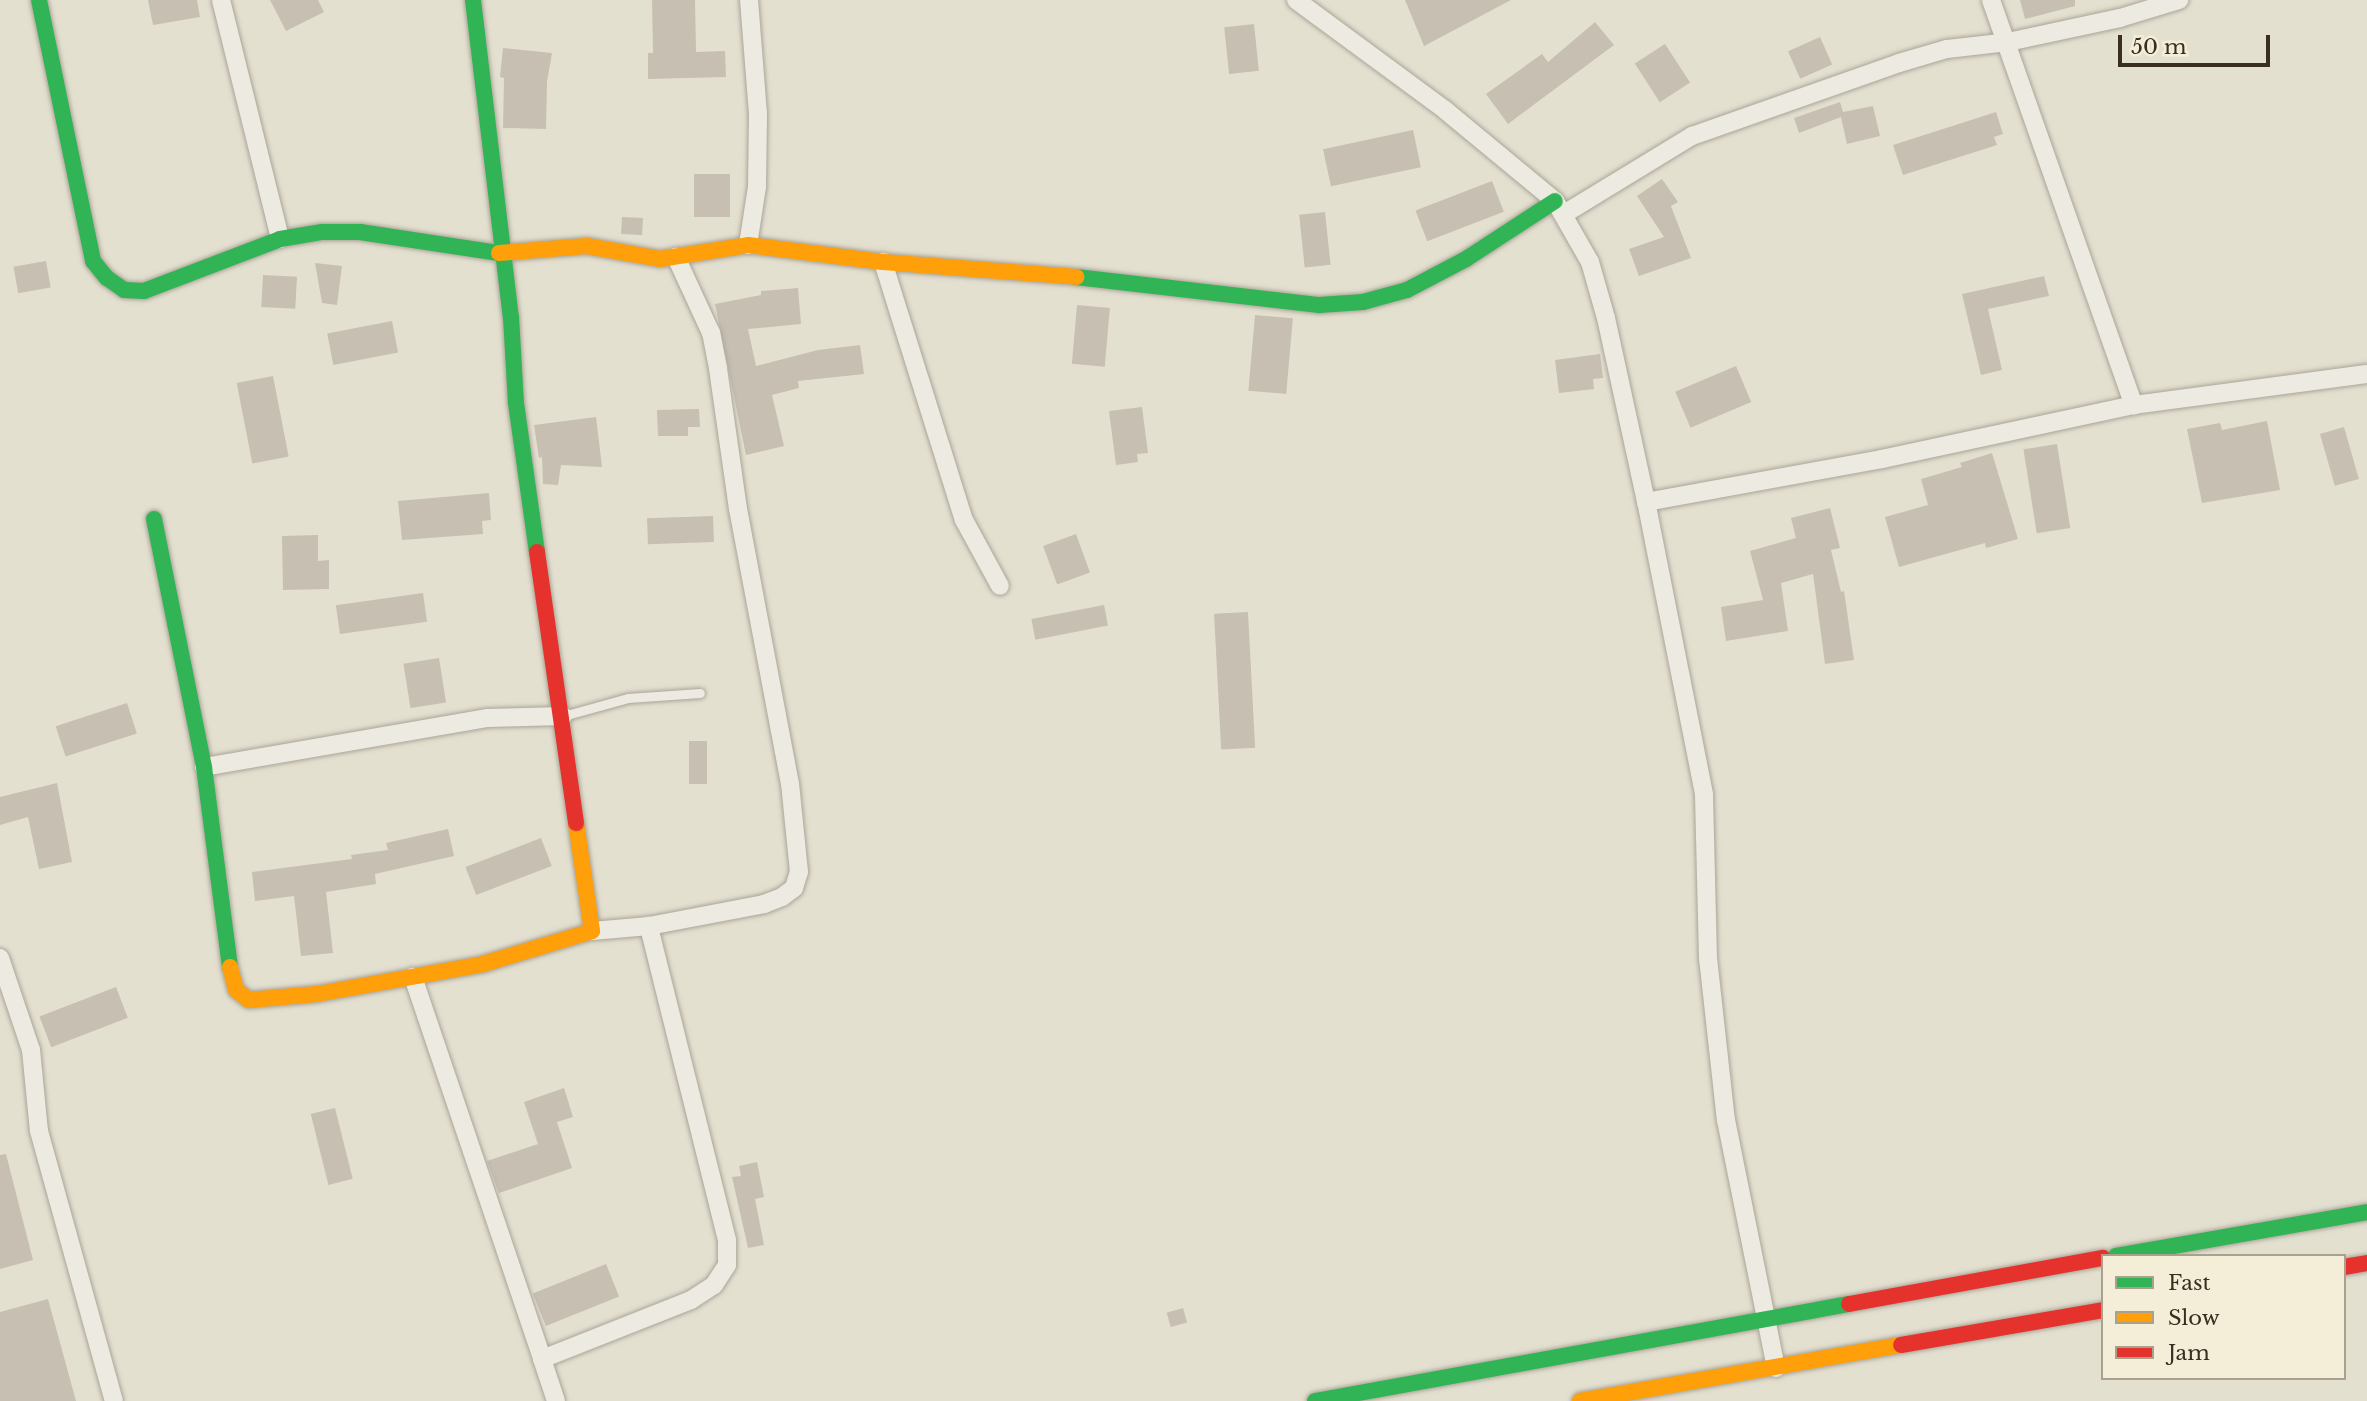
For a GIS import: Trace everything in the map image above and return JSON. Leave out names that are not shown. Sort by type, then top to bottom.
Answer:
[{"type":"main road","points":[[39,0],[93,261],[107,278],[124,290],[144,291],[280,239],[322,232],[360,232],[501,253],[587,246],[649,258],[676,257],[699,250],[748,245],[883,262],[1055,275],[1319,305],[1363,302],[1407,290],[1560,207]]},
{"type":"main road","points":[[154,520],[204,768],[231,973],[236,990],[248,1000],[271,1000],[413,977],[483,964],[592,931],[516,402],[511,317],[501,253],[473,0]]},
{"type":"main road","points":[[2127,1254],[2367,1212]]},
{"type":"main road","points":[[1315,1401],[2101,1258]]},
{"type":"main road","points":[[2346,1267],[2367,1263]]},
{"type":"main road","points":[[1580,1401],[2101,1310]]},
{"type":"street","points":[[221,0],[280,239]]},
{"type":"street","points":[[748,245],[757,187],[758,114],[749,0]]},
{"type":"street","points":[[1296,0],[1445,110],[1560,207],[1590,262],[1606,318],[1646,502],[1704,794],[1709,959],[1726,1121],[1763,1318],[1776,1368]]},
{"type":"street","points":[[1991,0],[2134,405]]},
{"type":"street","points":[[1560,207],[1692,136],[1899,63],[1947,49],[2008,42],[2120,18],[2179,0]]},
{"type":"street","points":[[592,931],[649,926],[764,904],[782,897],[794,888],[799,872],[790,784],[738,509],[711,333],[676,257]]},
{"type":"street","points":[[883,262],[964,520],[1000,586]]},
{"type":"street","points":[[1646,502],[1882,459],[2134,405],[2367,374]]},
{"type":"street","points":[[204,768],[488,718],[563,716]]},
{"type":"street","points":[[542,1359],[691,1300],[714,1285],[727,1265],[727,1240],[649,926]]},
{"type":"street","points":[[0,958],[31,1050],[39,1131],[114,1401]]},
{"type":"street","points":[[413,977],[556,1401]]},
{"type":"lane","points":[[563,716],[628,698],[700,693]]},
{"type":"building","points":[[148,0],[197,0],[200,17],[153,25]]},
{"type":"building","points":[[270,0],[318,0],[324,12],[286,31]]},
{"type":"building","points":[[652,0],[695,0],[696,52],[725,51],[726,77],[648,79],[648,53],[653,53]]},
{"type":"building","points":[[1405,0],[1511,0],[1424,46]]},
{"type":"building","points":[[2020,0],[2075,0],[2075,6],[2025,19]]},
{"type":"building","points":[[1595,22],[1614,45],[1508,124],[1486,94],[1542,54],[1548,62]]},
{"type":"building","points":[[1254,24],[1259,71],[1229,74],[1224,27]]},
{"type":"building","points":[[1820,37],[1832,64],[1800,79],[1788,51]]},
{"type":"building","points":[[1665,44],[1690,83],[1660,102],[1635,64]]},
{"type":"building","points":[[503,48],[552,53],[547,82],[546,129],[503,128],[504,78],[500,77]]},
{"type":"building","points":[[1840,102],[1843,112],[1873,106],[1880,136],[1847,144],[1841,117],[1799,133],[1794,118]]},
{"type":"building","points":[[1996,112],[2003,134],[1994,137],[1997,145],[1903,175],[1893,145]]},
{"type":"building","points":[[1413,130],[1421,167],[1331,186],[1323,149]]},
{"type":"building","points":[[694,174],[730,174],[730,217],[694,217]]},
{"type":"building","points":[[1662,179],[1678,202],[1671,206],[1691,258],[1639,276],[1629,249],[1664,237],[1637,196]]},
{"type":"building","points":[[1492,181],[1504,212],[1427,241],[1415,210]]},
{"type":"building","points":[[1325,212],[1331,265],[1305,267],[1299,215]]},
{"type":"building","points":[[622,217],[643,218],[642,235],[621,234]]},
{"type":"building","points":[[46,261],[51,288],[18,293],[14,267]]},
{"type":"building","points":[[315,263],[342,266],[337,305],[322,303]]},
{"type":"building","points":[[263,275],[297,277],[295,309],[261,307]]},
{"type":"building","points":[[2044,276],[2049,296],[1988,309],[2002,370],[1981,375],[1962,294]]},
{"type":"building","points":[[798,288],[801,324],[748,329],[756,366],[818,350],[860,345],[864,374],[798,381],[799,388],[772,395],[784,446],[746,455],[715,304],[761,295],[761,291]]},
{"type":"building","points":[[1077,305],[1110,308],[1105,367],[1072,364]]},
{"type":"building","points":[[1255,315],[1293,318],[1286,394],[1248,391]]},
{"type":"building","points":[[392,321],[398,352],[333,365],[327,334]]},
{"type":"building","points":[[1600,354],[1603,378],[1593,379],[1594,389],[1559,393],[1555,360]]},
{"type":"building","points":[[1736,366],[1751,402],[1690,428],[1675,392]]},
{"type":"building","points":[[273,376],[289,456],[252,464],[237,383]]},
{"type":"building","points":[[1142,407],[1148,453],[1137,454],[1138,462],[1116,465],[1109,411]]},
{"type":"building","points":[[699,409],[700,427],[688,427],[688,436],[658,436],[657,410]]},
{"type":"building","points":[[596,417],[602,467],[561,465],[558,485],[543,484],[542,457],[539,458],[534,425]]},
{"type":"building","points":[[2267,421],[2280,490],[2202,503],[2187,429],[2220,423],[2222,430]]},
{"type":"building","points":[[2344,427],[2359,479],[2335,486],[2320,434]]},
{"type":"building","points":[[2057,444],[2070,528],[2037,533],[2023,449]]},
{"type":"building","points":[[1992,453],[2018,539],[1986,548],[1985,543],[1899,567],[1885,517],[1928,505],[1921,479],[1962,467],[1960,463]]},
{"type":"building","points":[[489,493],[491,520],[482,521],[483,534],[402,540],[398,501]]},
{"type":"building","points":[[1830,508],[1840,548],[1831,550],[1841,592],[1844,591],[1854,660],[1825,664],[1813,574],[1781,583],[1788,631],[1726,641],[1721,607],[1763,600],[1750,551],[1796,538],[1791,518]]},
{"type":"building","points":[[713,516],[714,542],[648,544],[647,518]]},
{"type":"building","points":[[1076,534],[1090,573],[1057,584],[1043,546]]},
{"type":"building","points":[[318,535],[318,561],[329,560],[329,589],[283,590],[282,536]]},
{"type":"building","points":[[423,593],[427,622],[340,634],[336,605]]},
{"type":"building","points":[[1104,605],[1108,626],[1035,640],[1031,619]]},
{"type":"building","points":[[1248,612],[1255,748],[1221,750],[1214,614]]},
{"type":"building","points":[[439,658],[446,702],[410,708],[403,664]]},
{"type":"building","points":[[127,703],[137,733],[66,757],[56,726]]},
{"type":"building","points":[[689,741],[707,741],[707,784],[689,784]]},
{"type":"building","points":[[57,783],[72,862],[39,869],[28,817],[0,825],[0,797]]},
{"type":"building","points":[[448,829],[454,856],[375,874],[376,884],[326,892],[333,953],[301,956],[294,896],[255,901],[252,872],[352,859],[351,855],[388,850],[386,843]]},
{"type":"building","points":[[541,838],[552,866],[476,895],[465,867]]},
{"type":"building","points":[[116,987],[128,1018],[51,1047],[39,1016]]},
{"type":"building","points":[[564,1088],[573,1117],[557,1122],[572,1168],[499,1193],[487,1161],[538,1144],[524,1102]]},
{"type":"building","points":[[335,1108],[353,1179],[328,1185],[311,1114]]},
{"type":"building","points":[[6,1154],[33,1260],[0,1269],[0,1155]]},
{"type":"building","points":[[757,1162],[764,1197],[755,1199],[764,1245],[748,1248],[732,1177],[741,1176],[739,1166]]},
{"type":"building","points":[[606,1264],[619,1296],[546,1326],[533,1294]]},
{"type":"building","points":[[48,1299],[76,1401],[0,1401],[0,1312]]},
{"type":"building","points":[[1183,1308],[1187,1322],[1171,1327],[1167,1313]]},
{"type":"traffic: fast","points":[[39,0],[93,261],[107,278],[124,290],[144,291],[280,239],[322,232],[360,232],[499,253]]},
{"type":"traffic: fast","points":[[473,0],[511,317],[516,403],[537,552]]},
{"type":"traffic: fast","points":[[1076,277],[1319,305],[1363,302],[1407,290],[1466,259],[1555,201]]},
{"type":"traffic: fast","points":[[154,519],[204,767],[230,967]]},
{"type":"traffic: fast","points":[[2127,1254],[2367,1212]]},
{"type":"traffic: fast","points":[[1315,1401],[1849,1304]]},
{"type":"traffic: slow","points":[[499,253],[587,246],[660,259],[748,245],[883,262],[1076,277]]},
{"type":"traffic: slow","points":[[230,967],[236,990],[249,1000],[317,994],[483,964],[592,931],[576,823]]},
{"type":"traffic: slow","points":[[1580,1401],[1901,1345]]},
{"type":"traffic: jam","points":[[537,552],[576,823]]},
{"type":"traffic: jam","points":[[1849,1304],[2101,1258]]},
{"type":"traffic: jam","points":[[2346,1267],[2367,1263]]},
{"type":"traffic: jam","points":[[1901,1345],[2101,1310]]}]
